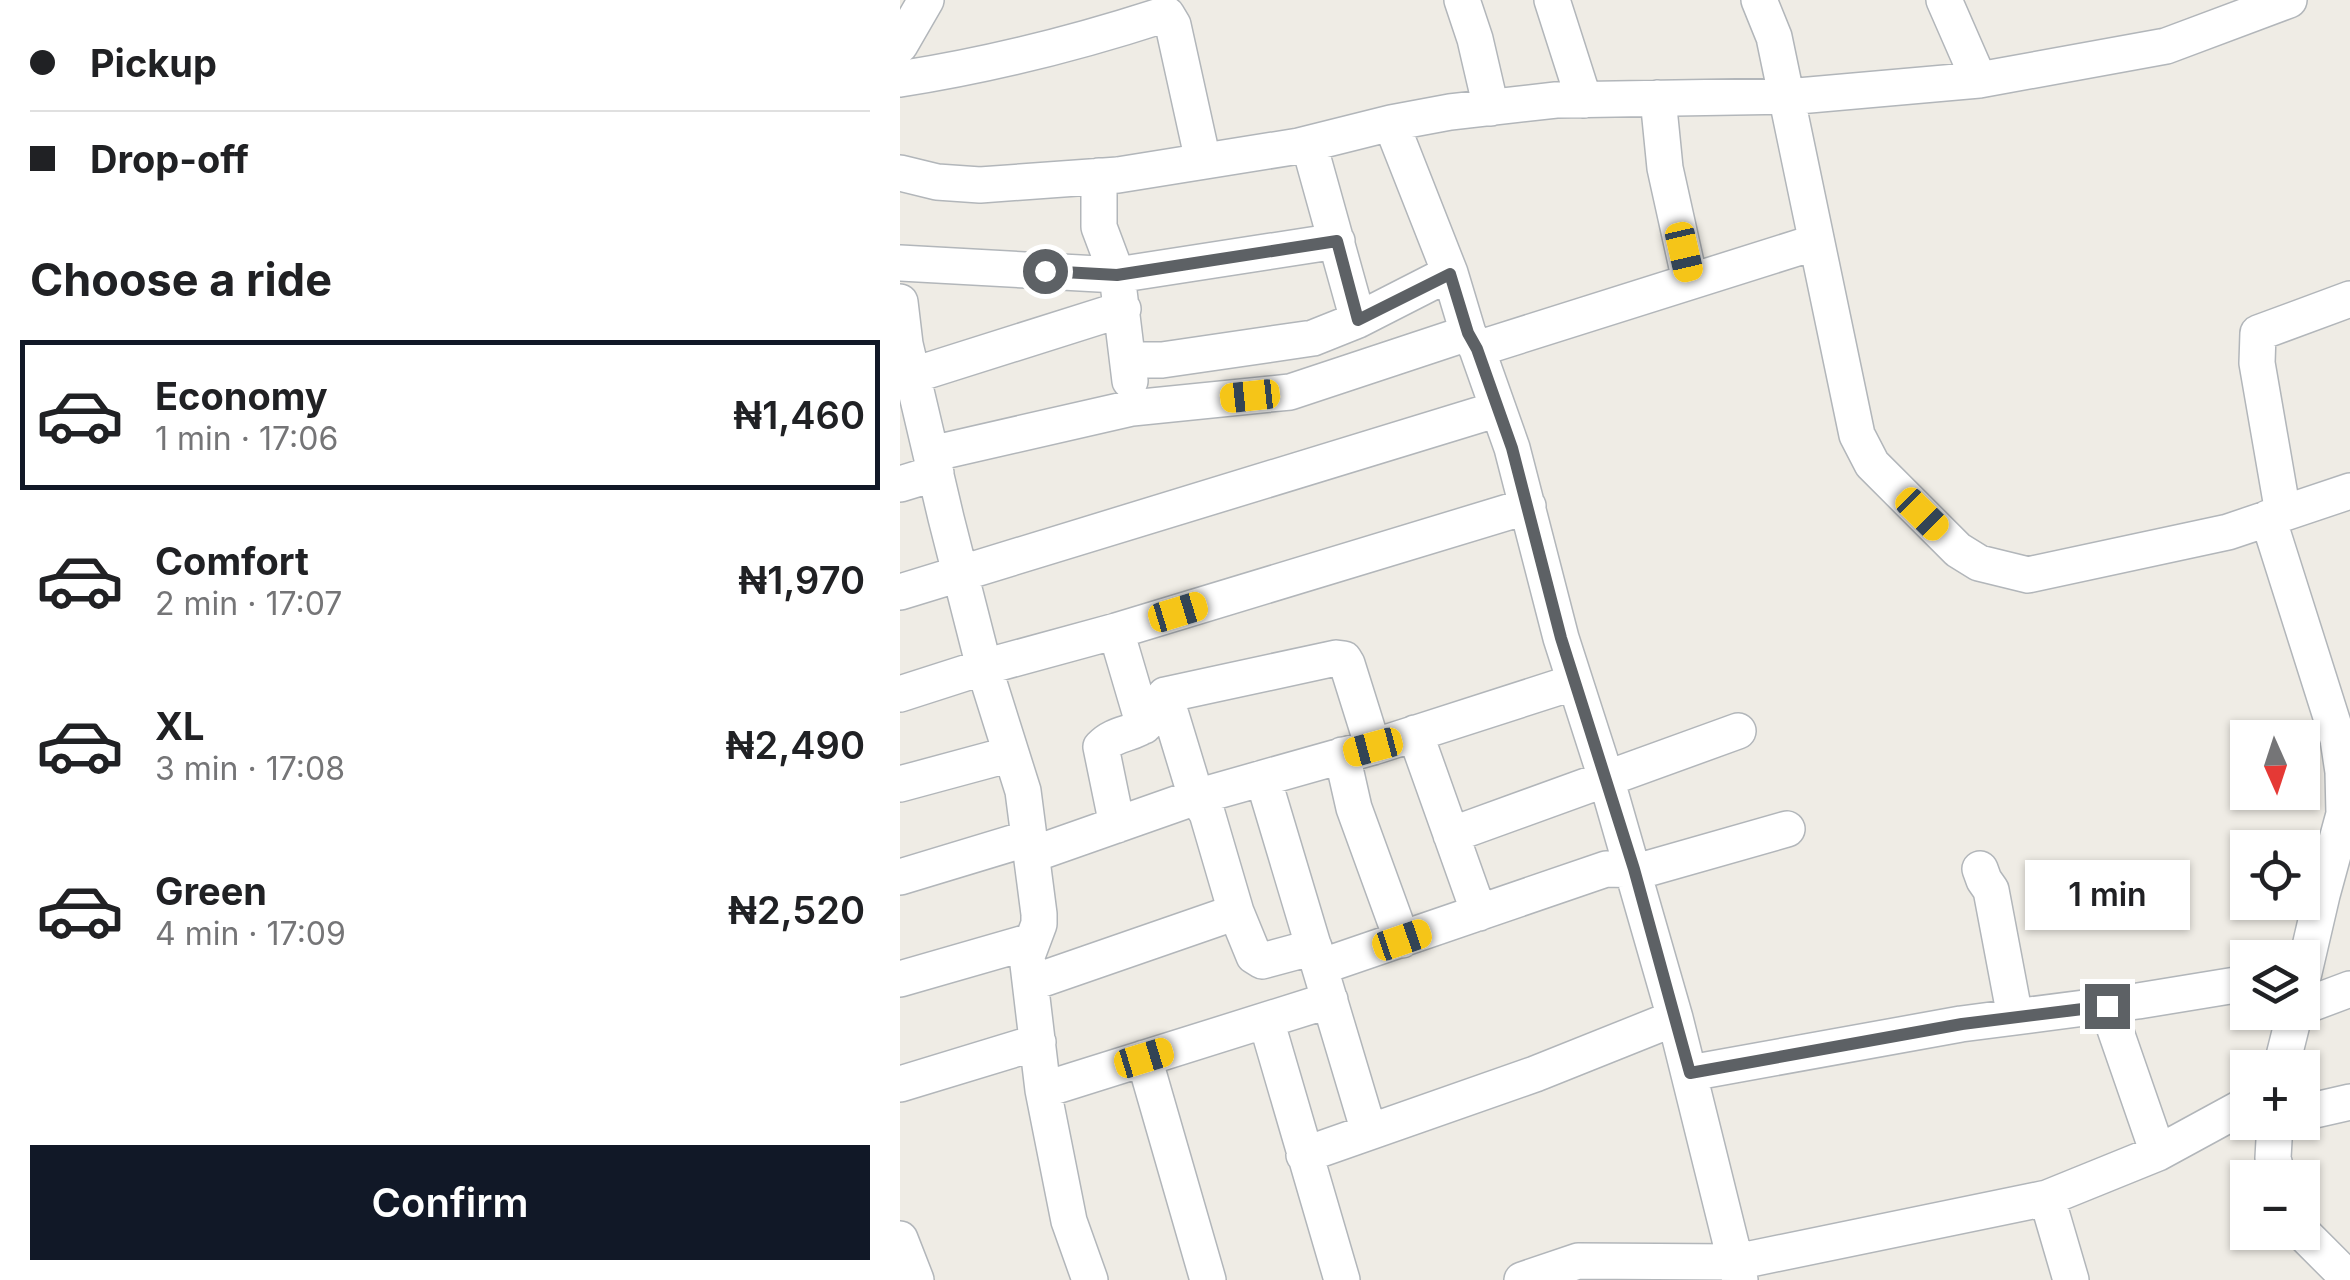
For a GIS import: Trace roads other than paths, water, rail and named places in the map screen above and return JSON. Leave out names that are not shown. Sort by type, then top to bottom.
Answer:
[{"type":"street","points":[[900,45],[926,0]]},
{"type":"street","points":[[1462,0],[1491,108]]},
{"type":"street","points":[[1552,0],[1584,100]]},
{"type":"street","points":[[1758,0],[1774,38],[1857,435],[1872,464],[1958,550],[1979,563],[2028,575],[2228,532],[2350,491]]},
{"type":"street","points":[[1944,0],[1979,80]]},
{"type":"street","points":[[900,173],[937,182],[980,185],[1118,175],[1309,144],[1391,123],[1556,100],[1786,96],[1979,80],[2166,46],[2289,0]]},
{"type":"street","points":[[900,78],[1040,52],[1168,16],[1203,161]]},
{"type":"street","points":[[1658,98],[1665,168],[1690,282]]},
{"type":"street","points":[[1391,123],[1512,448],[1561,638],[1634,869],[1675,1018],[1738,1271]]},
{"type":"street","points":[[1309,144],[1358,320]]},
{"type":"street","points":[[1099,176],[1099,227],[1120,292],[1132,408]]},
{"type":"street","points":[[914,375],[1120,292],[1337,241]]},
{"type":"street","points":[[900,484],[933,464],[1132,408],[1290,392],[1690,282],[1816,242]]},
{"type":"street","points":[[900,263],[1120,292]]},
{"type":"street","points":[[1128,360],[1162,360],[1312,338],[1358,320],[1450,274]]},
{"type":"street","points":[[2312,940],[2344,814],[2343,772],[2333,722],[2275,516],[2256,338],[2258,333],[2350,299]]},
{"type":"street","points":[[901,318],[984,666],[1023,791],[1040,914],[1027,956],[1043,1090],[1070,1221],[1090,1280]]},
{"type":"street","points":[[900,592],[1498,408]]},
{"type":"street","points":[[900,694],[1528,506]]},
{"type":"street","points":[[1116,631],[1144,726]]},
{"type":"street","points":[[1117,826],[1102,747],[1119,734],[1144,726],[1165,695],[1344,659],[1348,664],[1358,751],[1354,808],[1402,940]]},
{"type":"street","points":[[900,877],[1117,826],[1196,797],[1415,734],[1576,682]]},
{"type":"street","points":[[1165,695],[1196,797],[1207,813],[1236,912],[1258,960],[1321,971]]},
{"type":"street","points":[[1451,834],[1738,730]]},
{"type":"street","points":[[1415,734],[1479,913]]},
{"type":"street","points":[[900,784],[1011,754]]},
{"type":"street","points":[[1263,778],[1370,1132]]},
{"type":"street","points":[[1043,1090],[1266,1020],[1321,971],[1402,940],[1606,869],[1654,868],[1787,829]]},
{"type":"street","points":[[1980,868],[1991,890],[2016,1017]]},
{"type":"street","points":[[1031,983],[1236,912]]},
{"type":"street","points":[[900,979],[1032,941]]},
{"type":"street","points":[[1690,1073],[1962,1024],[2230,987]]},
{"type":"street","points":[[2320,1000],[2350,989]]},
{"type":"street","points":[[2107,1006],[2158,1153]]},
{"type":"street","points":[[1304,1155],[1535,1074],[1675,1018]]},
{"type":"street","points":[[1266,1020],[1342,1280]]},
{"type":"street","points":[[900,1084],[1038,1042]]},
{"type":"street","points":[[1144,1058],[1208,1280]]},
{"type":"street","points":[[2320,1110],[2350,1102]]},
{"type":"street","points":[[1522,1280],[1578,1261],[1738,1271],[2047,1198],[2158,1153],[2230,1114]]},
{"type":"street","points":[[2047,1198],[2070,1280]]},
{"type":"street","points":[[2320,1250],[2350,1280]]}]
